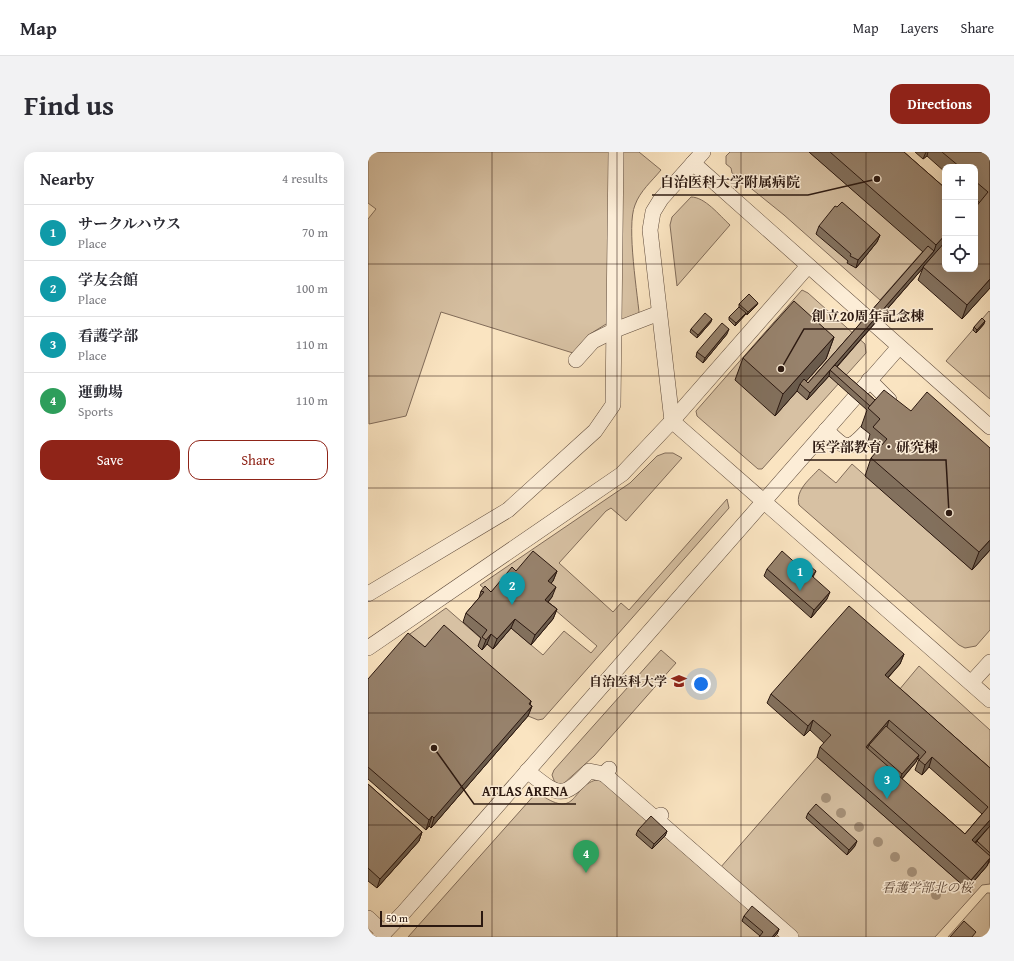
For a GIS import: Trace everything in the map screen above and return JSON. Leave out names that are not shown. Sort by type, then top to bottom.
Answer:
[{"type":"street","points":[[368,594],[508,510],[595,431],[613,405],[616,152]]},
{"type":"street","points":[[703,152],[661,199],[653,212],[650,230],[672,421],[990,700]]},
{"type":"street","points":[[693,163],[990,426]]},
{"type":"street","points":[[368,648],[622,474],[672,421],[808,266]]},
{"type":"street","points":[[576,360],[593,341],[614,330],[659,313]]},
{"type":"street","points":[[368,918],[382,935],[869,380],[900,347]]},
{"type":"street","points":[[869,380],[889,400],[889,406],[883,413]]},
{"type":"street","points":[[826,430],[843,445],[851,446],[856,443],[867,431]]},
{"type":"street","points":[[971,683],[990,662]]},
{"type":"street","points":[[527,771],[557,792],[567,792],[576,786],[589,772],[606,772],[791,937]]},
{"type":"green space","points":[[368,152],[639,152],[661,170],[640,195],[635,205],[633,215],[633,262],[640,322],[611,321],[590,334],[573,353],[441,312],[406,416],[369,424],[368,219],[376,209],[368,203]]},
{"type":"green space","points":[[730,152],[809,152],[923,251],[880,300],[784,215],[732,173],[731,168],[726,164],[726,156]]},
{"type":"green space","points":[[691,197],[707,203],[730,225],[677,286],[670,225],[672,217]]},
{"type":"green space","points":[[802,290],[808,293],[865,344],[866,353],[762,469],[758,469],[697,416],[696,411]]},
{"type":"green space","points":[[989,311],[990,312],[990,399],[946,361]]},
{"type":"green space","points":[[665,453],[673,453],[682,458],[626,521],[611,508],[606,511],[559,563],[613,612],[621,603],[629,610],[727,499],[729,508],[543,719],[538,720],[528,716],[421,657],[403,639],[446,608],[493,649],[511,628],[543,655],[564,631],[591,653],[597,646],[547,603],[493,596],[480,585],[630,483],[657,456]]},
{"type":"green space","points":[[852,464],[972,570],[990,550],[990,630],[976,646],[965,648],[959,645],[799,505],[798,500],[801,490],[819,469],[836,483]]},
{"type":"green space","points":[[661,650],[676,663],[594,756],[562,785],[555,783],[552,775],[554,770]]},
{"type":"green space","points":[[919,666],[990,730],[990,781],[894,696]]},
{"type":"green space","name":"看護学部北の桜","points":[[817,757],[967,889],[968,850],[990,825],[990,884],[982,885],[935,937],[799,937],[720,868]]},
{"type":"green space","points":[[596,780],[600,780],[780,937],[408,937],[537,792],[560,804],[567,803],[588,784]]},
{"type":"green space","points":[[987,893],[990,893],[990,937],[948,937]]},
{"type":"building","points":[[830,152],[904,152],[942,185],[942,238],[936,245]]},
{"type":"building","points":[[942,152],[990,152],[990,279],[967,305],[923,267],[942,245],[942,272],[978,272],[978,204],[988,192],[978,184],[978,164],[956,164]]},
{"type":"building","points":[[842,202],[880,235],[858,260],[850,256],[851,254],[819,226],[835,206],[837,207]]},
{"type":"building","points":[[928,246],[934,251],[810,393],[800,384],[804,379],[808,383]]},
{"type":"building","points":[[749,294],[758,303],[748,312],[739,304]]},
{"type":"building","points":[[794,301],[834,337],[783,394],[743,358]]},
{"type":"building","points":[[739,307],[746,313],[736,323],[729,317]]},
{"type":"building","points":[[705,313],[712,319],[698,335],[691,329]]},
{"type":"building","points":[[982,318],[985,321],[977,330],[974,327]]},
{"type":"building","points":[[722,323],[729,329],[705,358],[697,352]]},
{"type":"building","points":[[835,365],[875,400],[870,406],[830,370]]},
{"type":"building","points":[[884,390],[911,411],[927,392],[990,448],[990,540],[979,552],[871,458],[887,439],[873,427],[880,419],[868,408]]},
{"type":"building","points":[[533,551],[557,571],[548,581],[556,587],[545,600],[557,609],[535,635],[515,619],[497,639],[491,634],[486,640],[482,637],[487,630],[466,613],[484,592],[481,591],[485,586],[491,592],[512,567],[516,571]]},
{"type":"building","points":[[782,551],[801,568],[806,563],[816,571],[812,576],[830,592],[814,610],[767,569]]},
{"type":"building","points":[[849,606],[904,654],[885,675],[990,768],[990,820],[972,840],[990,856],[990,858],[971,880],[820,747],[831,735],[813,720],[808,726],[771,694]],"holes":[[[889,720],[926,752],[919,760],[925,765],[932,757],[988,807],[965,834],[866,747]]]},
{"type":"building","points":[[444,625],[531,701],[529,704],[532,706],[434,818],[432,816],[429,820],[368,767],[368,679],[408,633],[425,647]]},
{"type":"building","points":[[886,726],[919,755],[902,774],[869,745]]},
{"type":"building","points":[[368,784],[422,832],[380,879],[368,868]]},
{"type":"building","points":[[816,804],[857,841],[849,850],[808,813]]},
{"type":"building","points":[[651,816],[667,831],[654,844],[638,830]]},
{"type":"building","points":[[990,826],[990,853],[977,841]]},
{"type":"building","points":[[752,906],[779,929],[772,937],[759,937],[763,932],[744,916]]},
{"type":"building","points":[[964,921],[976,932],[972,937],[950,937]]},
{"type":"place","name":"自治医科大学附属病院","points":[[877,179]]},
{"type":"place","name":"創立20周年記念棟","points":[[781,369]]},
{"type":"place","name":"医学部教育・研究棟","points":[[949,513]]},
{"type":"place","name":"サークルハウス","points":[[800,591]]},
{"type":"place","name":"学友会館","points":[[512,605]]},
{"type":"place","name":"自治医科大学","points":[[679,681]]},
{"type":"place","name":"ATLAS ARENA","points":[[434,748]]},
{"type":"place","name":"看護学部","points":[[887,799]]},
{"type":"place","name":"運動場","points":[[586,873]]}]
